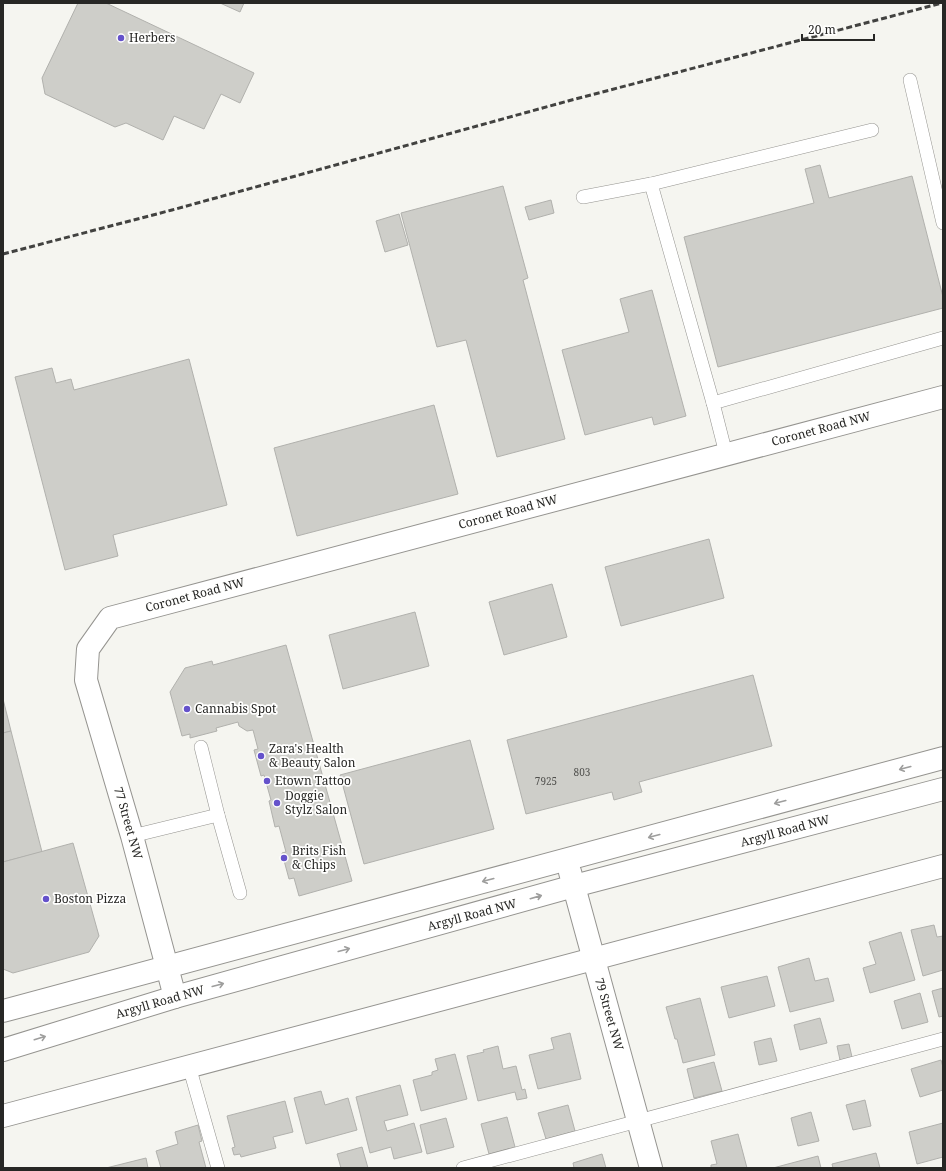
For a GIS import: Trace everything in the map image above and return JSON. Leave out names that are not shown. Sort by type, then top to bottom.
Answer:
[{"type":"street","name":"Coronet Road NW","points":[[88,649],[110,618],[943,397]]},
{"type":"street","name":"77 Street NW","points":[[88,649],[86,680],[132,836],[175,997]]},
{"type":"street","points":[[3,1010],[943,758]]},
{"type":"street","name":"Argyll Road NW","points":[[3,1050],[175,997],[574,886],[943,789]]},
{"type":"street","name":"79 Street NW","points":[[567,859],[651,1168]]},
{"type":"street","points":[[3,1116],[943,866]]},
{"type":"lane","points":[[910,80],[943,223]]},
{"type":"lane","points":[[583,197],[651,184],[872,130]]},
{"type":"lane","points":[[651,184],[726,454]]},
{"type":"lane","points":[[713,403],[943,338]]},
{"type":"lane","points":[[201,747],[240,893]]},
{"type":"lane","points":[[132,836],[218,815]]},
{"type":"lane","points":[[463,1168],[943,1039]]},
{"type":"lane","points":[[189,1066],[218,1168]]},
{"type":"building","name":"Herbers","points":[[78,3],[106,3],[254,73],[240,103],[221,94],[204,129],[174,116],[163,140],[126,123],[115,127],[45,94],[42,78]]},
{"type":"building","points":[[220,3],[244,3],[240,12]]},
{"type":"building","points":[[820,165],[829,198],[912,176],[943,297],[943,308],[718,367],[684,237],[814,203],[805,169]]},
{"type":"building","points":[[503,186],[528,278],[523,280],[565,439],[497,457],[466,340],[437,347],[401,213]]},
{"type":"building","points":[[551,200],[554,213],[529,220],[525,207]]},
{"type":"building","points":[[399,214],[408,245],[385,252],[376,221]]},
{"type":"building","points":[[652,290],[686,416],[654,425],[652,417],[585,435],[562,350],[629,332],[620,299]]},
{"type":"building","points":[[189,359],[227,505],[113,535],[118,556],[65,570],[15,377],[52,368],[56,383],[71,379],[74,390]]},
{"type":"building","points":[[434,405],[458,494],[297,536],[274,448]]},
{"type":"building","points":[[709,539],[724,598],[621,626],[605,567]]},
{"type":"building","points":[[552,584],[567,637],[504,655],[489,602]]},
{"type":"building","points":[[415,612],[429,666],[343,689],[329,635]]},
{"type":"building","points":[[286,645],[352,881],[299,896],[294,878],[289,879],[282,853],[286,852],[279,826],[275,827],[269,801],[271,800],[264,775],[261,776],[254,750],[258,749],[253,730],[247,731],[239,726],[238,722],[216,728],[217,731],[190,738],[190,734],[182,736],[170,692],[185,668],[212,661],[213,665]]},
{"type":"building","points":[[753,675],[772,746],[639,782],[642,792],[614,800],[612,792],[526,814],[507,740]]},
{"type":"building","points":[[3,699],[11,731],[3,733]]},
{"type":"building","points":[[11,731],[42,852],[3,862],[3,733]]},
{"type":"building","points":[[470,740],[494,829],[364,864],[340,775]]},
{"type":"building","name":"Boston Pizza","points":[[73,843],[99,936],[89,952],[13,973],[3,969],[3,862]]},
{"type":"building","points":[[934,925],[937,937],[943,936],[943,970],[923,976],[911,930]]},
{"type":"building","points":[[901,932],[915,980],[870,993],[863,968],[876,964],[869,942]]},
{"type":"building","points":[[809,958],[815,981],[828,978],[834,1001],[790,1012],[778,967]]},
{"type":"building","points":[[767,976],[775,1006],[729,1018],[721,987]]},
{"type":"building","points":[[943,988],[943,1016],[939,1017],[932,991]]},
{"type":"building","points":[[920,993],[928,1022],[902,1029],[894,1001]]},
{"type":"building","points":[[700,998],[715,1055],[683,1063],[677,1039],[675,1039],[666,1007]]},
{"type":"building","points":[[820,1018],[827,1043],[800,1050],[794,1025]]},
{"type":"building","points":[[570,1033],[581,1079],[538,1089],[529,1055],[554,1049],[551,1038]]},
{"type":"building","points":[[771,1038],[777,1061],[759,1065],[754,1042]]},
{"type":"building","points":[[849,1044],[852,1057],[840,1060],[837,1046]]},
{"type":"building","points":[[498,1046],[503,1069],[516,1066],[522,1090],[525,1089],[527,1098],[517,1100],[515,1092],[478,1101],[467,1056],[484,1052],[483,1050]]},
{"type":"building","points":[[455,1054],[467,1099],[421,1111],[413,1080],[432,1075],[432,1072],[438,1070],[435,1059]]},
{"type":"building","points":[[941,1060],[943,1067],[943,1090],[920,1097],[911,1069]]},
{"type":"building","points":[[714,1062],[722,1091],[694,1098],[687,1069]]},
{"type":"building","points":[[400,1085],[408,1115],[384,1121],[387,1131],[414,1123],[422,1152],[394,1159],[391,1147],[370,1153],[356,1097]]},
{"type":"building","points":[[321,1091],[325,1105],[348,1098],[357,1130],[306,1144],[294,1098]]},
{"type":"building","points":[[865,1100],[871,1126],[853,1130],[846,1105]]},
{"type":"building","points":[[285,1101],[293,1132],[273,1137],[276,1148],[241,1157],[240,1154],[234,1155],[232,1148],[235,1147],[227,1116]]},
{"type":"building","points":[[568,1105],[575,1131],[546,1139],[538,1113]]},
{"type":"building","points":[[811,1112],[819,1141],[798,1146],[791,1118]]},
{"type":"building","points":[[507,1117],[515,1147],[489,1154],[481,1124]]},
{"type":"building","points":[[446,1118],[454,1147],[427,1154],[420,1125]]},
{"type":"building","points":[[943,1123],[943,1157],[917,1164],[909,1132]]},
{"type":"building","points":[[198,1125],[202,1141],[199,1142],[206,1168],[161,1168],[156,1151],[178,1144],[175,1132]]},
{"type":"building","points":[[738,1134],[747,1168],[711,1168],[711,1165],[717,1164],[711,1141]]},
{"type":"building","points":[[362,1147],[368,1168],[341,1168],[337,1154]]},
{"type":"building","points":[[876,1153],[880,1168],[833,1168],[832,1164]]},
{"type":"building","points":[[602,1154],[606,1168],[574,1168],[573,1163]]},
{"type":"building","points":[[818,1156],[821,1168],[773,1168]]},
{"type":"building","points":[[146,1158],[148,1168],[106,1168]]},
{"type":"railway","points":[[3,254],[172,210],[568,101],[942,3]]},
{"type":"place","name":"Herbers","points":[[121,38]]},
{"type":"place","name":"Cannabis Spot","points":[[187,709]]},
{"type":"place","name":"Zara's Health & Beauty Salon","points":[[261,756]]},
{"type":"place","name":"Etown Tattoo","points":[[267,781]]},
{"type":"place","name":"Doggie Stylz Salon","points":[[277,803]]},
{"type":"place","name":"Brits Fish & Chips","points":[[284,858]]},
{"type":"place","name":"Boston Pizza","points":[[46,899]]}]
